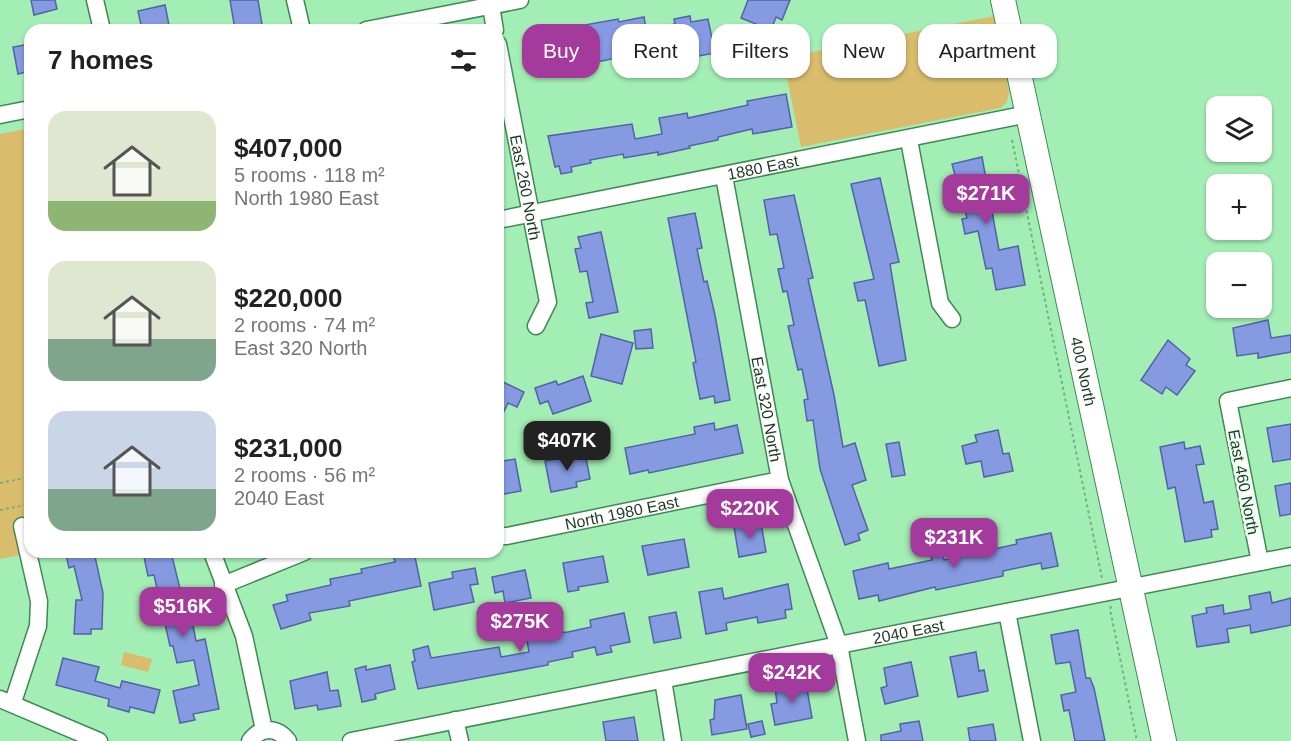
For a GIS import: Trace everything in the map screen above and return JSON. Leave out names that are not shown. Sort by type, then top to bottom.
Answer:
[{"type":"main road","name":"400 North","points":[[1004,0],[1164,741]]},
{"type":"street","points":[[95,0],[101,24]]},
{"type":"street","points":[[295,0],[301,24]]},
{"type":"street","points":[[394,24],[490,3],[520,0]]},
{"type":"street","points":[[490,3],[494,24]]},
{"type":"street","name":"East 260 North","points":[[504,75],[548,302],[536,326]]},
{"type":"street","points":[[0,114],[24,110]]},
{"type":"street","name":"1880 East","points":[[504,219],[909,140],[1028,114]]},
{"type":"street","points":[[909,140],[940,303],[952,319]]},
{"type":"street","name":"East 320 North","points":[[724,176],[780,480],[839,645],[857,741]]},
{"type":"street","name":"East 460 North","points":[[1260,562],[1228,401],[1291,388]]},
{"type":"street","name":"North 1980 East","points":[[504,535],[780,480]]},
{"type":"street","points":[[22,526],[24,535]]},
{"type":"street","name":"2040 East","points":[[351,741],[1291,556]]},
{"type":"street","points":[[29,558],[39,601],[39,626],[7,700],[99,741]]},
{"type":"street","points":[[214,558],[244,636],[264,730]]},
{"type":"street","points":[[223,585],[289,558]]},
{"type":"street","points":[[1007,612],[1032,741]]},
{"type":"street","points":[[663,680],[674,741]]},
{"type":"street","points":[[455,720],[460,741]]},
{"type":"street","points":[[250,741],[264,730],[277,731],[288,741]]},
{"type":"path","points":[[1013,134],[1102,576]]},
{"type":"path","points":[[0,483],[24,478]]},
{"type":"path","points":[[0,510],[24,505]]},
{"type":"path","points":[[1112,607],[1110,609],[1137,741]]},
{"type":"shaded area","points":[[994,16],[996,24],[954,24]]},
{"type":"shaded area","points":[[918,31],[918,78],[1006,78],[1009,92],[1007,102],[1000,108],[801,147],[787,78],[810,78],[810,53],[822,50],[822,78],[906,78],[906,34]]},
{"type":"shaded area","points":[[24,129],[24,554],[0,559],[0,134]]},
{"type":"shaded area","points":[[124,652],[152,659],[148,672],[121,665]]},
{"type":"building","points":[[31,0],[55,0],[57,9],[34,15]]},
{"type":"building","points":[[230,0],[258,0],[262,24],[234,24]]},
{"type":"building","points":[[748,0],[790,0],[782,20],[776,17],[773,24],[756,24],[741,18]]},
{"type":"building","points":[[165,5],[169,24],[141,24],[138,11]]},
{"type":"building","points":[[690,16],[691,22],[708,19],[711,54],[699,56],[699,24],[675,24],[674,19]]},
{"type":"building","points":[[644,17],[645,24],[612,24],[612,59],[600,61],[600,24],[590,24]]},
{"type":"building","points":[[24,45],[24,72],[18,74],[13,47]]},
{"type":"building","points":[[786,94],[792,127],[753,134],[752,129],[658,155],[658,152],[624,158],[623,154],[590,160],[591,163],[571,167],[572,172],[561,174],[559,166],[555,167],[548,136],[632,124],[635,139],[662,134],[659,118],[687,113],[688,118],[748,105],[747,101]]},
{"type":"building","points":[[982,157],[999,250],[1018,246],[1025,285],[996,290],[992,268],[986,269],[978,231],[965,234],[962,219],[967,218],[952,164]]},
{"type":"building","points":[[880,178],[899,262],[890,264],[906,360],[879,366],[865,300],[858,301],[854,283],[874,279],[851,184]]},
{"type":"building","points":[[794,195],[813,278],[808,279],[843,447],[855,443],[866,480],[852,485],[868,530],[858,534],[860,540],[845,545],[820,469],[813,420],[807,421],[804,400],[808,399],[802,369],[798,370],[788,326],[794,325],[787,291],[783,292],[778,269],[784,268],[777,234],[770,235],[764,200]]},
{"type":"building","points":[[695,213],[702,248],[697,249],[704,282],[707,281],[715,315],[730,400],[715,403],[714,396],[700,399],[693,363],[696,362],[668,218]]},
{"type":"building","points":[[601,232],[618,312],[589,318],[586,303],[593,302],[587,271],[580,272],[575,249],[581,248],[578,237]]},
{"type":"building","points":[[1268,320],[1271,338],[1291,335],[1291,352],[1258,358],[1258,353],[1237,356],[1233,328]]},
{"type":"building","points":[[651,329],[653,348],[636,349],[634,331]]},
{"type":"building","points":[[601,334],[633,343],[622,384],[591,376]]},
{"type":"building","points":[[1168,340],[1190,359],[1186,365],[1195,371],[1177,395],[1166,387],[1162,394],[1141,380]]},
{"type":"building","points":[[583,376],[591,401],[553,414],[548,401],[540,404],[535,388],[556,381],[558,385]]},
{"type":"building","points":[[504,382],[524,392],[517,407],[508,403],[504,411]]},
{"type":"building","points":[[714,423],[715,430],[737,425],[743,453],[649,473],[648,470],[630,474],[625,448],[695,434],[694,427]]},
{"type":"building","points":[[1291,424],[1291,459],[1273,462],[1267,428]]},
{"type":"building","points":[[998,430],[1003,454],[1009,453],[1013,471],[984,477],[981,461],[966,464],[962,446],[977,442],[975,435]]},
{"type":"building","points":[[899,442],[905,475],[892,477],[886,444]]},
{"type":"building","points":[[1184,442],[1185,449],[1200,446],[1204,464],[1196,465],[1204,503],[1213,501],[1218,529],[1211,530],[1212,537],[1185,542],[1175,487],[1168,489],[1160,447]]},
{"type":"building","points":[[585,453],[590,479],[576,482],[577,487],[551,492],[545,461]]},
{"type":"building","points":[[515,459],[521,491],[504,494],[504,461]]},
{"type":"building","points":[[1291,483],[1291,514],[1280,516],[1275,486]]},
{"type":"building","points":[[761,523],[766,552],[739,557],[734,527]]},
{"type":"building","points":[[1051,533],[1058,566],[1042,569],[1041,563],[1003,571],[1003,576],[936,590],[935,587],[879,601],[878,595],[859,599],[853,571],[888,563],[889,569],[932,560],[931,557],[943,554],[944,560],[1017,544],[1016,540]]},
{"type":"building","points":[[684,539],[689,567],[648,575],[642,546]]},
{"type":"building","points":[[603,556],[608,582],[578,587],[579,590],[568,592],[563,563]]},
{"type":"building","points":[[67,558],[95,558],[103,593],[102,629],[91,629],[91,634],[74,634],[76,600],[82,600],[74,566],[69,568]]},
{"type":"building","points":[[144,558],[172,558],[183,601],[188,600],[196,641],[205,639],[219,709],[193,714],[195,720],[180,723],[173,691],[199,685],[194,660],[177,663],[173,646],[170,646],[154,575],[148,576]]},
{"type":"building","points":[[394,558],[415,558],[421,586],[349,601],[350,606],[309,613],[311,620],[281,629],[273,605],[288,601],[286,595],[331,585],[330,579],[362,573],[361,569],[395,562]]},
{"type":"building","points":[[475,568],[478,584],[470,585],[474,602],[434,610],[429,583],[453,578],[452,572]]},
{"type":"building","points":[[525,570],[531,598],[505,603],[503,591],[495,593],[492,577]]},
{"type":"building","points":[[788,584],[792,609],[785,610],[786,618],[758,623],[757,617],[726,623],[727,630],[706,634],[699,592],[722,588],[724,599]]},
{"type":"building","points":[[1270,592],[1272,603],[1291,598],[1291,625],[1251,633],[1250,625],[1227,629],[1229,642],[1197,647],[1192,616],[1207,613],[1206,608],[1223,605],[1224,614],[1251,609],[1249,596]]},
{"type":"building","points":[[676,612],[681,638],[654,643],[649,617]]},
{"type":"building","points":[[624,613],[630,642],[610,646],[612,652],[597,655],[595,647],[572,652],[573,657],[548,662],[548,665],[418,689],[412,662],[415,661],[413,650],[428,646],[431,658],[499,647],[501,657],[529,652],[526,635],[537,633],[535,626],[552,622],[554,633],[568,632],[591,627],[590,620]]},
{"type":"building","points":[[1078,630],[1086,678],[1090,678],[1094,688],[1105,741],[1075,741],[1069,710],[1064,711],[1061,695],[1076,692],[1070,662],[1056,664],[1051,635]]},
{"type":"building","points":[[976,652],[979,671],[984,670],[988,691],[958,697],[950,657]]},
{"type":"building","points":[[63,658],[99,667],[95,681],[120,688],[122,681],[160,690],[154,713],[130,707],[129,712],[108,706],[109,699],[56,685]]},
{"type":"building","points":[[911,662],[918,696],[885,704],[881,688],[887,686],[884,668]]},
{"type":"building","points":[[390,665],[395,689],[375,694],[376,699],[362,702],[355,669],[366,666],[366,670]]},
{"type":"building","points":[[327,672],[330,691],[338,690],[341,706],[318,710],[317,705],[295,709],[290,681]]},
{"type":"building","points":[[806,683],[812,718],[775,725],[771,704],[777,703],[775,688]]},
{"type":"building","points":[[741,695],[747,729],[712,735],[710,720],[714,719],[715,700]]},
{"type":"building","points":[[634,717],[638,741],[606,741],[603,722]]},
{"type":"building","points":[[762,721],[765,734],[751,737],[748,724]]},
{"type":"building","points":[[919,721],[923,741],[881,741],[881,735],[901,731],[900,724]]},
{"type":"building","points":[[993,724],[996,741],[970,741],[968,728]]}]
